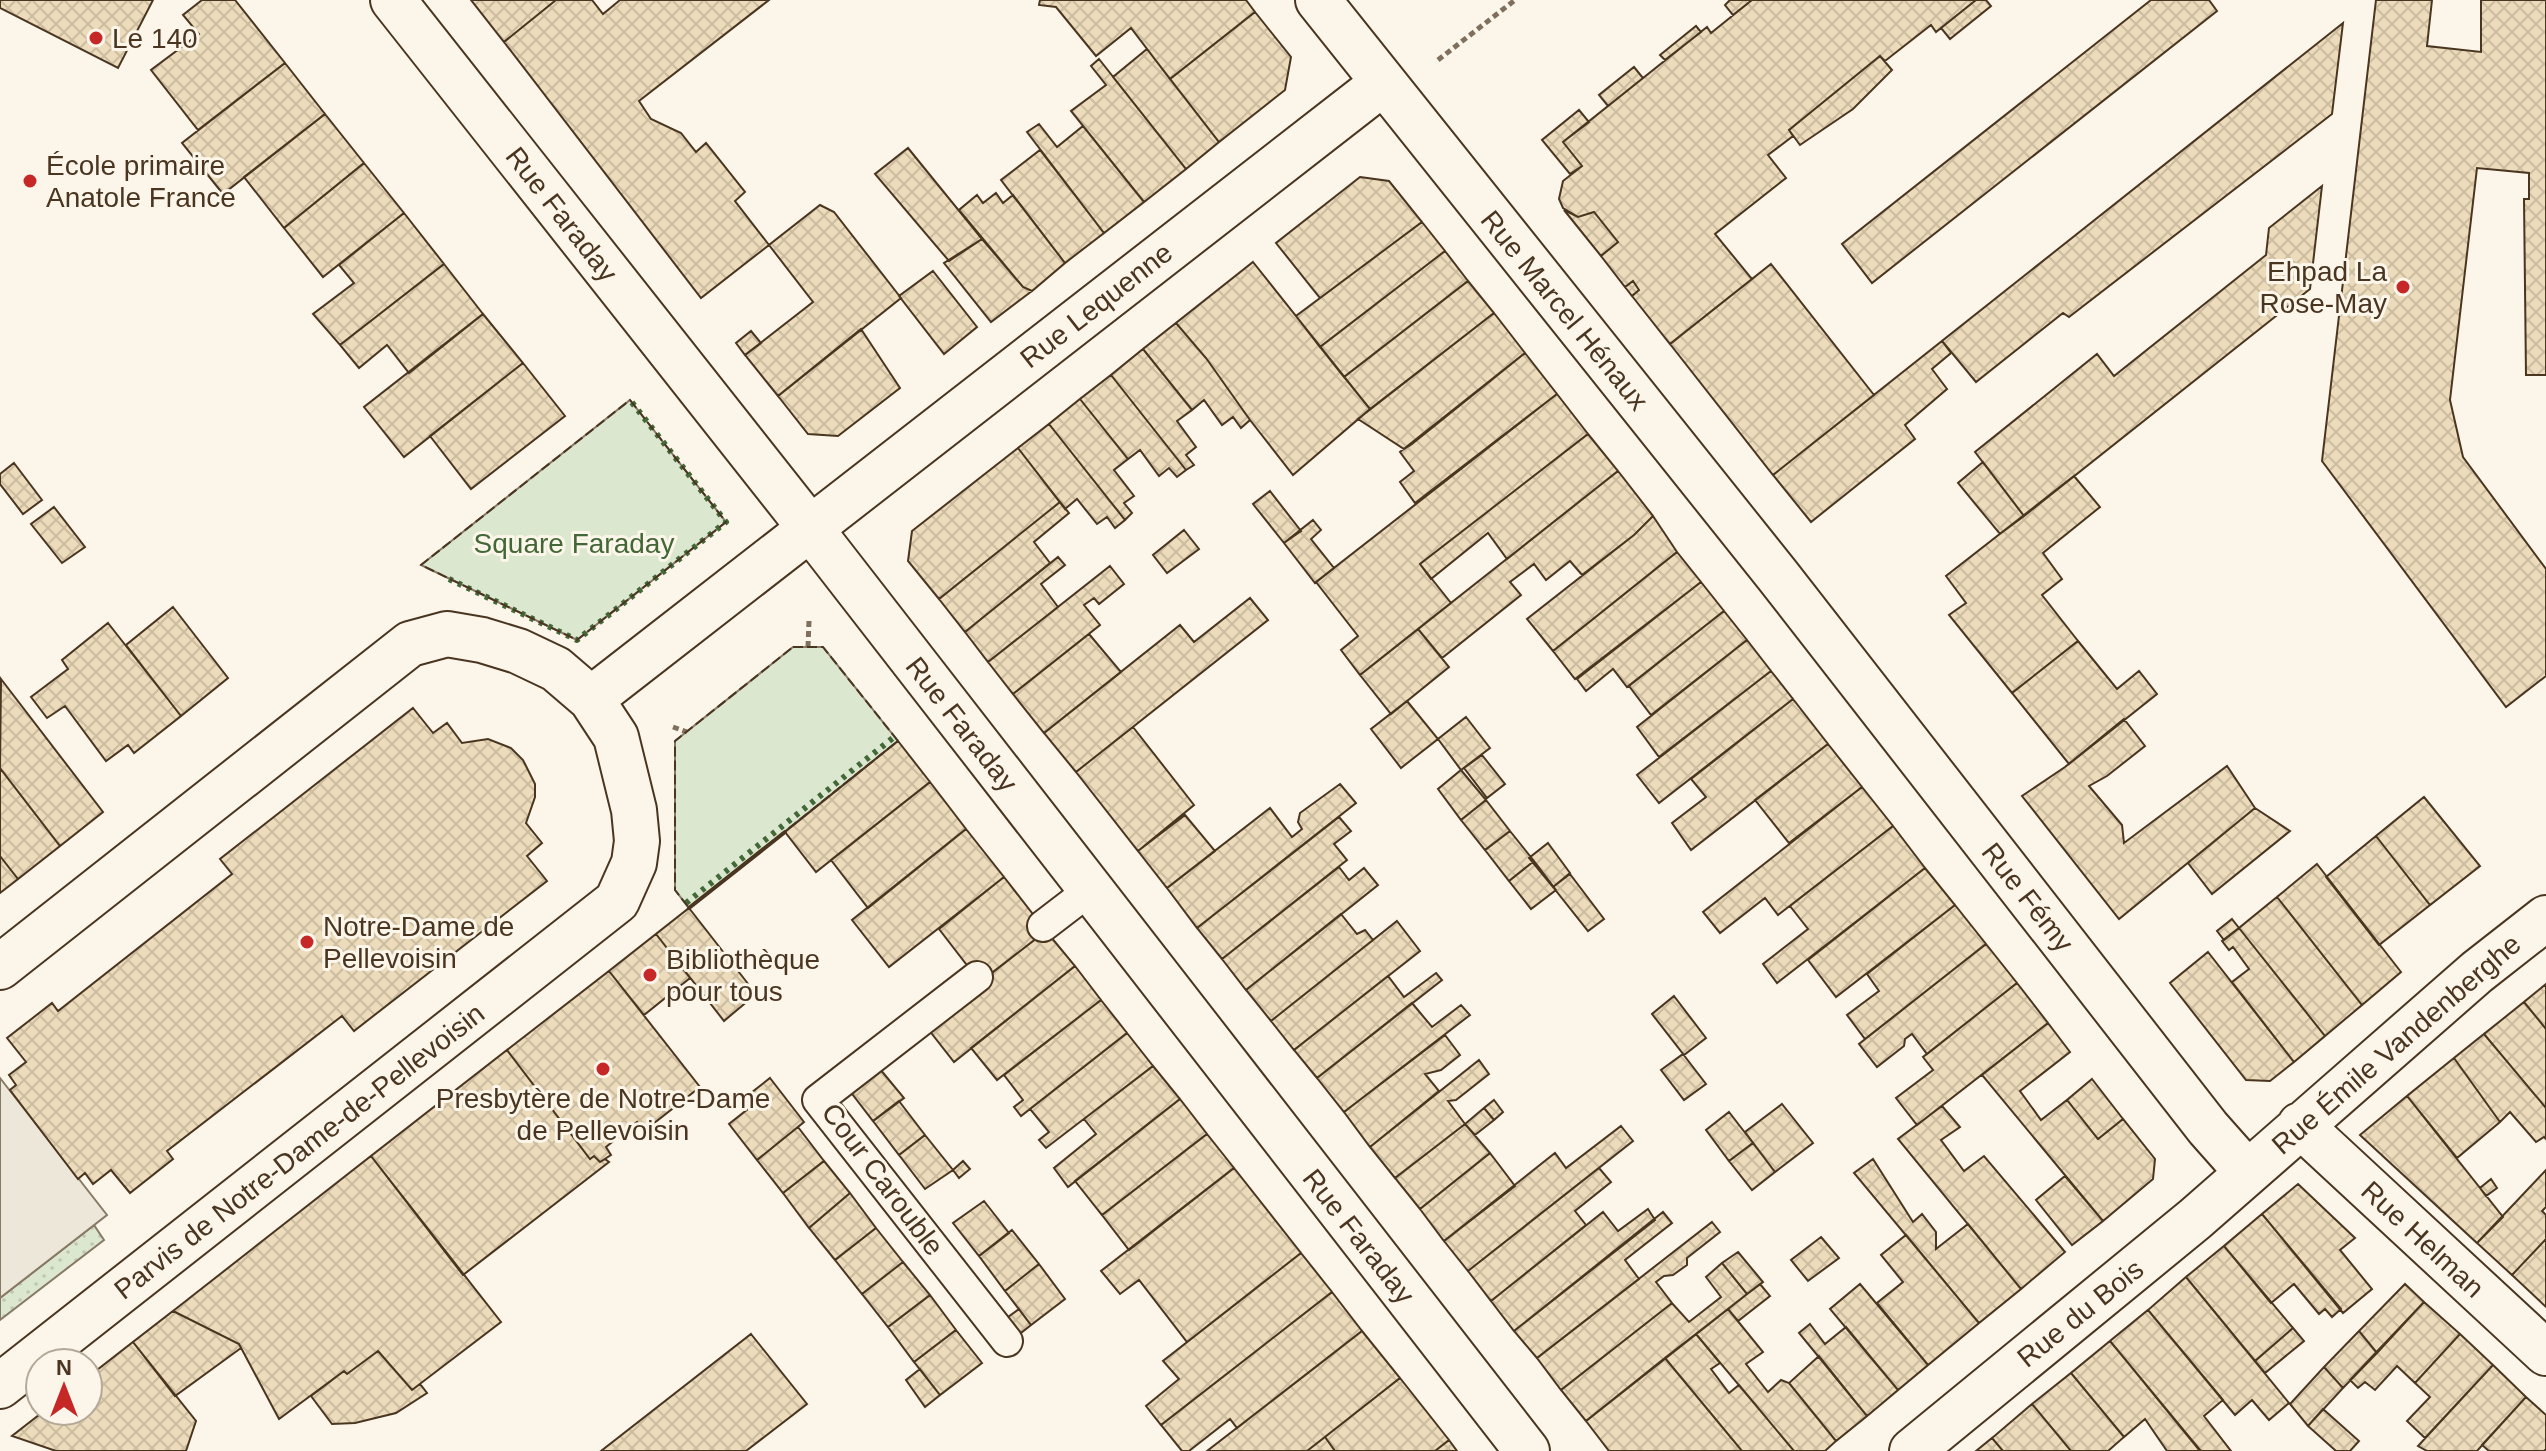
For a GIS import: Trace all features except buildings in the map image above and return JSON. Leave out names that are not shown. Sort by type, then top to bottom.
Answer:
[{"type":"street","name":"Rue Faraday","points":[[393,0],[810,528],[1527,1451]]},
{"type":"street","name":"Rue Marcel Hénaux","points":[[1318,0],[1811,620]]},
{"type":"street","name":"Rue Lequenne","points":[[810,528],[1388,89]]},
{"type":"street","points":[[591,699],[810,528]]},
{"type":"street","name":"Rue Fémy","points":[[1811,620],[2198,1116],[2247,1172]]},
{"type":"street","name":"Parvis de Notre-Dame-de-Pellevoisin","points":[[0,967],[410,644],[447,634],[518,651],[556,669],[591,699],[616,737],[627,772],[637,841],[634,863],[617,901],[0,1386]]},
{"type":"street","name":"Rue Émile Vandenberghe","points":[[2247,1172],[2477,972],[2546,918]]},
{"type":"street","name":"Rue Helman","points":[[2300,1125],[2546,1353]]},
{"type":"street","name":"Rue du Bois","points":[[1912,1451],[2195,1219],[2247,1172]]},
{"type":"lane","points":[[1043,926],[1090,890]]},
{"type":"lane","name":"Cour Carouble","points":[[977,977],[818,1100],[1007,1341]]},
{"type":"path","points":[[1388,89],[1515,0]]},
{"type":"green space","name":"Square Faraday","points":[[630,400],[726,522],[577,640],[421,565]]},
{"type":"green space","points":[[793,647],[823,647],[898,741],[689,908],[675,890],[675,741]]},
{"type":"green space","points":[[94,1225],[104,1240],[0,1320],[0,1298]]},
{"type":"shaded area","points":[[0,1078],[107,1215],[0,1298]]},
{"type":"hedge","points":[[449,579],[577,640],[726,522],[630,400]]},
{"type":"hedge","points":[[686,903],[894,737]]},
{"type":"fence","points":[[630,400],[726,522],[577,640],[421,565],[630,400]]},
{"type":"fence","points":[[793,647],[823,647],[898,741],[689,908],[675,890],[675,741],[793,647]]},
{"type":"wall","points":[[689,908],[785,832]]},
{"type":"place","name":"Le 140","points":[[96,38]]},
{"type":"place","name":"École primaire Anatole France","points":[[30,181]]},
{"type":"place","name":"Ehpad La Rose-May","points":[[2403,287]]},
{"type":"place","name":"Notre-Dame de Pellevoisin","points":[[307,942]]},
{"type":"place","name":"Bibliothèque pour tous","points":[[650,975]]},
{"type":"place","name":"Presbytère de Notre-Dame de Pellevoisin","points":[[603,1069]]}]
